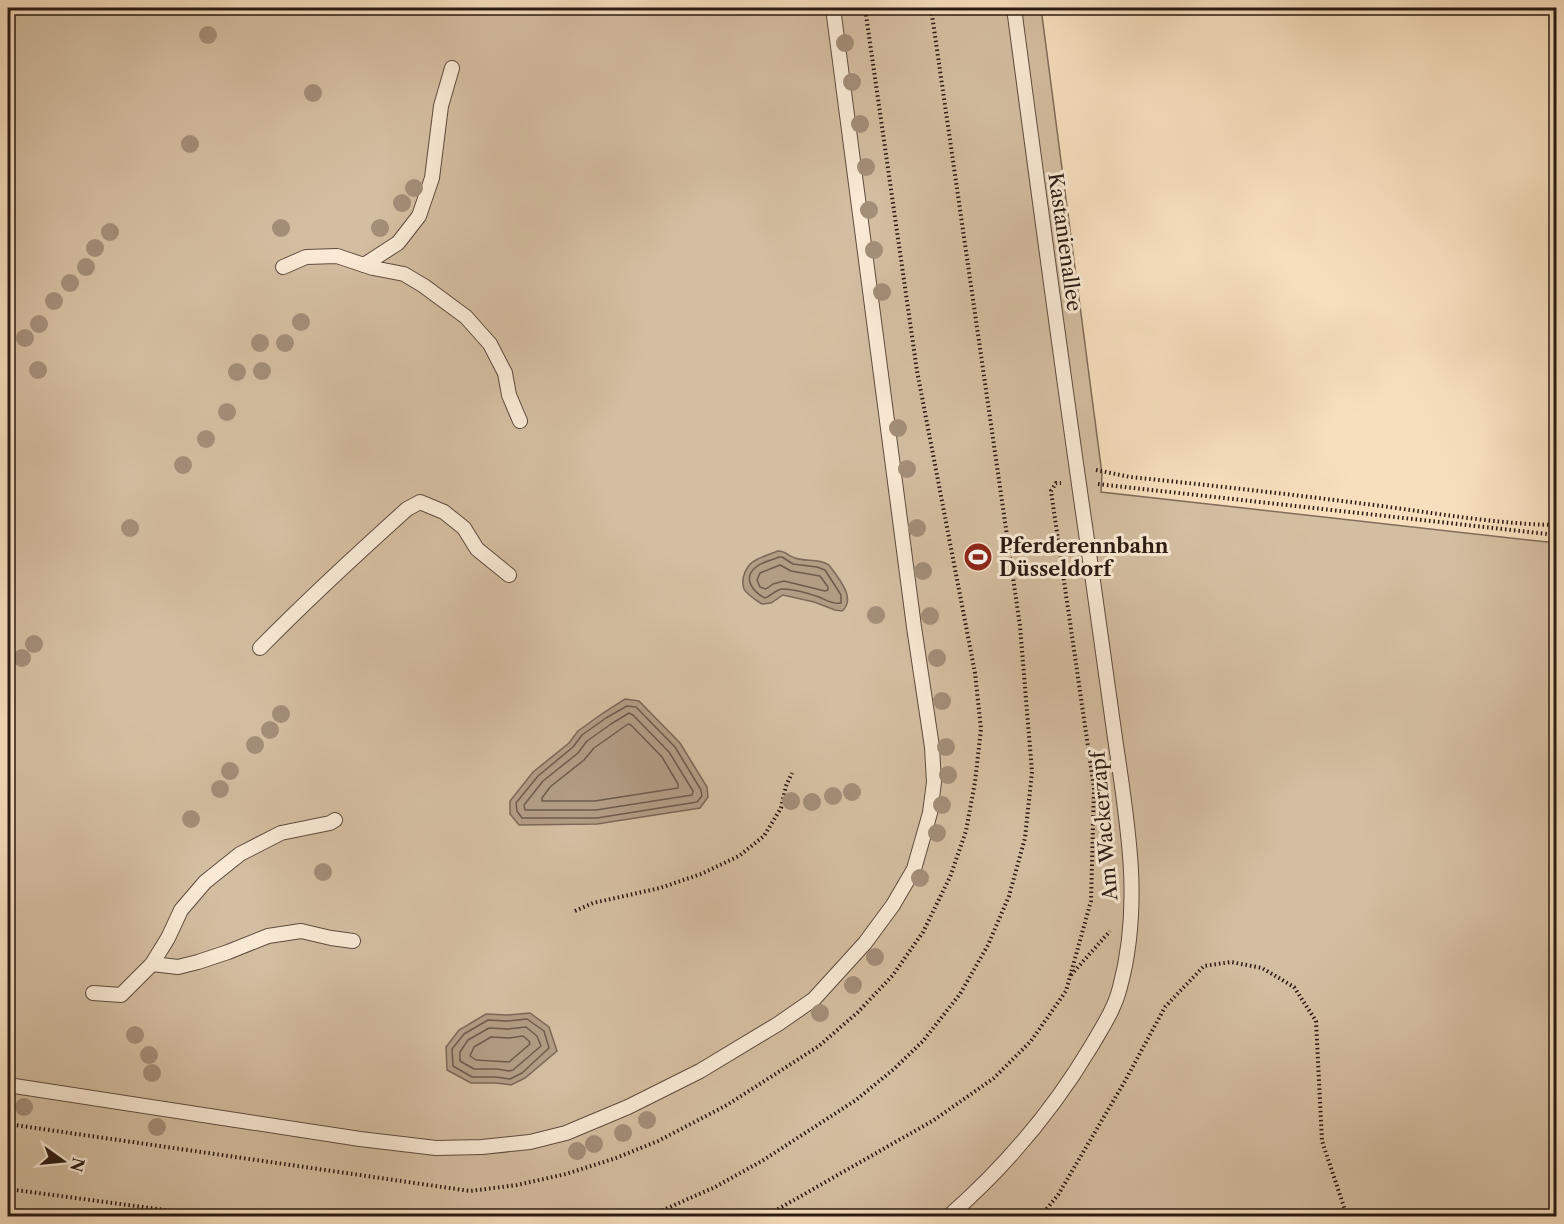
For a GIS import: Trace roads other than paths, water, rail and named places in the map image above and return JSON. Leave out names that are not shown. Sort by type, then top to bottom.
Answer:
[{"type":"lane","points":[[8,1085],[360,1139],[436,1148],[482,1147],[530,1142],[566,1133],[628,1107],[700,1071],[778,1024],[814,999],[865,944],[893,905],[914,869],[930,813],[934,782],[932,747],[911,604],[833,8]]},
{"type":"lane","name":"Kastanienallee","points":[[1014,8],[1081,483]]},
{"type":"lane","points":[[364,265],[398,243],[419,216],[432,178],[441,106],[452,68]]},
{"type":"lane","points":[[283,267],[306,257],[337,256],[404,274],[424,286],[466,317],[490,344],[505,373],[509,395],[520,421]]},
{"type":"lane","name":"Am Wackerzapf","points":[[949,1216],[978,1191],[1071,1080],[1109,1017],[1117,999],[1126,963],[1132,882],[1126,810],[1081,483]]},
{"type":"lane","points":[[260,648],[304,603],[407,510],[420,502],[444,512],[464,528],[477,549],[509,575]]},
{"type":"lane","points":[[93,993],[121,995],[152,964],[181,910],[205,882],[240,854],[281,833],[335,820]]},
{"type":"lane","points":[[152,964],[178,967],[228,952],[268,936],[301,931],[353,941]]},
{"type":"water","points":[[778,551],[799,559],[829,565],[846,592],[846,607],[842,611],[835,610],[814,602],[783,595],[771,603],[762,604],[747,593],[743,580],[747,568],[756,560]]},
{"type":"water","points":[[625,699],[639,701],[680,743],[707,787],[708,797],[700,808],[597,824],[519,825],[510,814],[510,801],[533,772],[569,743],[578,731]]},
{"type":"water","points":[[530,1013],[549,1027],[557,1051],[525,1078],[511,1085],[471,1083],[447,1070],[446,1047],[459,1030],[486,1014]]},
{"type":"place","name":"Pferderennbahn Düsseldorf","points":[[978,557]]}]
